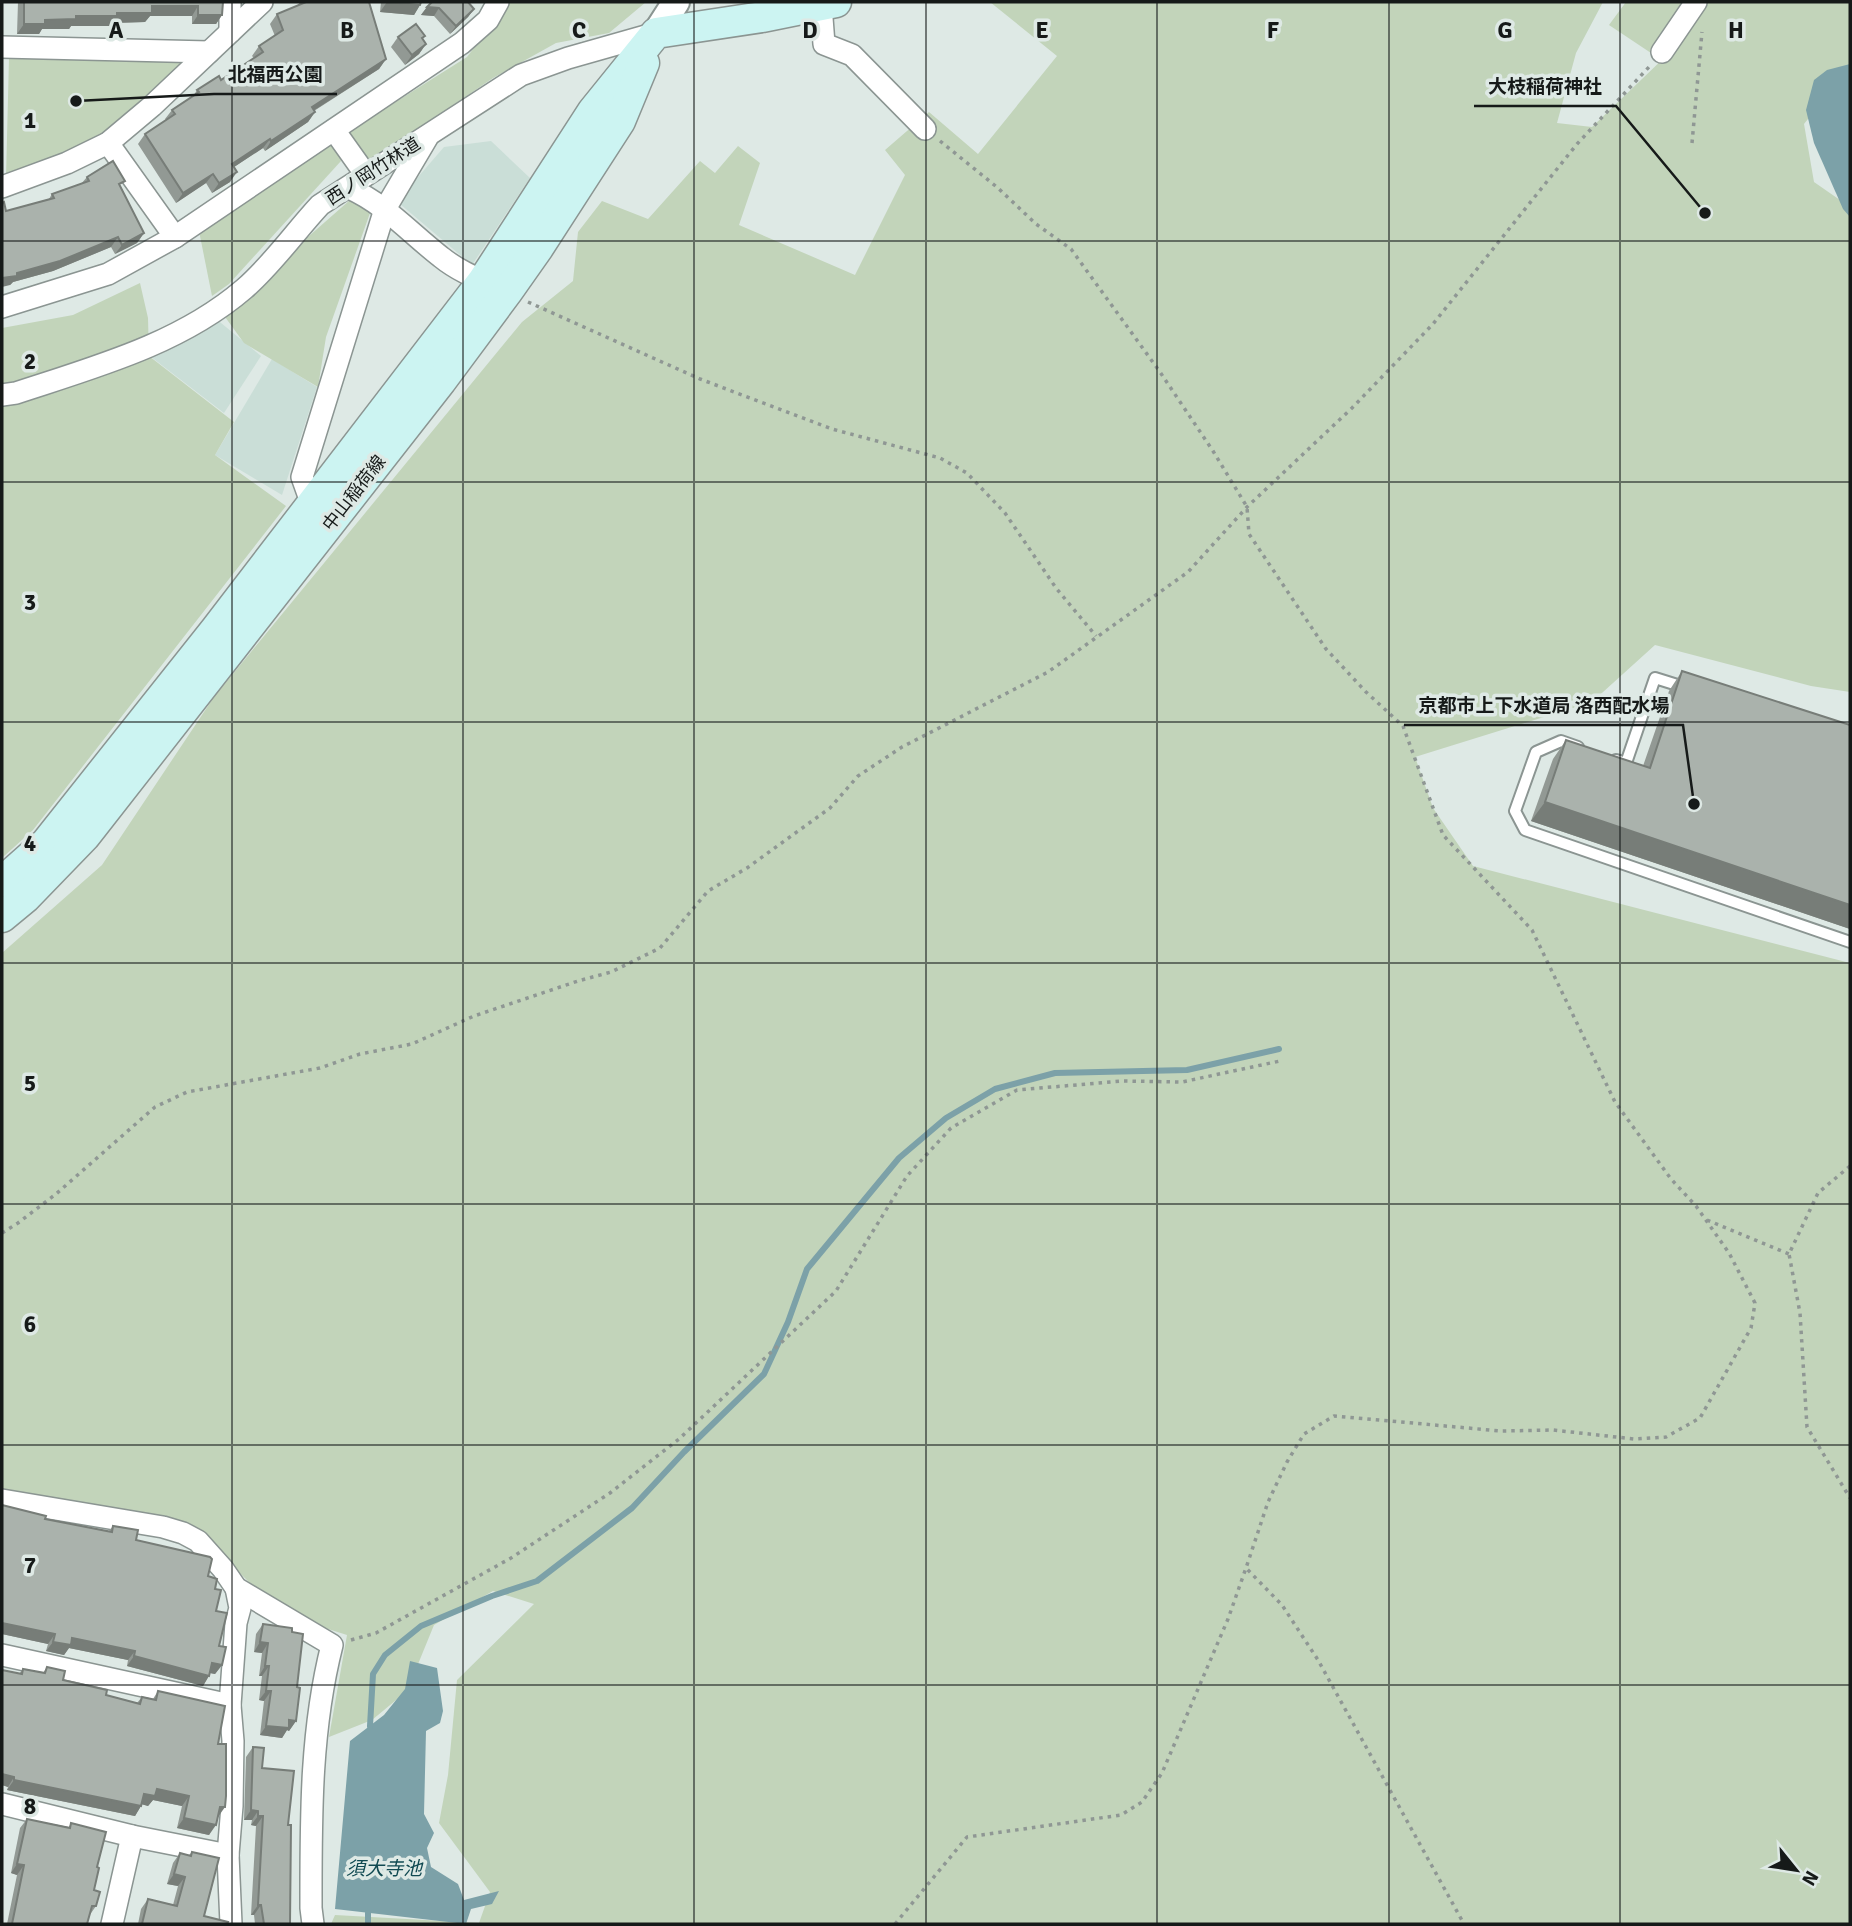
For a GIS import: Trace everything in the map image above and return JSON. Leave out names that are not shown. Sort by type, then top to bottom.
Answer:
[{"type":"main road","points":[[656,33],[762,17],[828,3]]},
{"type":"main road","name":"中山稲荷線","points":[[2,883],[46,843],[312,505],[495,287],[538,248],[620,121],[656,33]]},
{"type":"main road","name":"中山稲荷線","points":[[2,917],[85,836],[432,392],[495,287]]},
{"type":"street","points":[[230,2],[230,33]]},
{"type":"street","points":[[2,187],[66,163],[108,143],[152,106],[262,2]]},
{"type":"street","points":[[2,307],[108,274],[175,237],[462,43],[488,20],[498,2]]},
{"type":"street","points":[[656,33],[676,2]]},
{"type":"street","points":[[828,3],[824,44],[852,55],[925,129]]},
{"type":"street","points":[[1662,52],[1699,12]]},
{"type":"street","name":"西ノ岡竹林道","points":[[2,395],[16,393],[113,361],[193,326],[270,264],[320,205],[521,75],[568,58],[656,33]]},
{"type":"street","points":[[2,47],[209,52]]},
{"type":"street","points":[[334,130],[366,175]]},
{"type":"street","points":[[312,505],[302,477],[385,209],[429,134]]},
{"type":"street","points":[[108,143],[175,237]]},
{"type":"street","points":[[349,188],[385,209],[443,258],[495,287]]},
{"type":"street","points":[[2,1500],[163,1527],[183,1533],[198,1541],[236,1588],[240,1608],[236,1623],[230,1705],[232,1806],[228,1855],[231,1924]]},
{"type":"street","points":[[236,1588],[332,1645],[310,1791],[313,1924]]},
{"type":"street","points":[[2,1655],[230,1705]]},
{"type":"street","points":[[2,1804],[132,1836],[228,1855]]},
{"type":"street","points":[[112,1924],[132,1836]]},
{"type":"lane","points":[[1600,754],[1626,763],[1655,677],[1694,690]]},
{"type":"lane","points":[[1587,750],[1561,741],[1536,752],[1515,811],[1525,830],[1850,942]]},
{"type":"path","points":[[1692,143],[1699,12]]},
{"type":"path","points":[[2,1233],[56,1194],[155,1107],[187,1091],[320,1068],[360,1054],[412,1044],[474,1016],[611,972],[660,948],[708,891],[747,868],[830,808],[858,776],[902,747],[1048,672],[1188,572],[1247,508],[1352,408],[1433,324],[1577,144],[1662,52]]},
{"type":"path","points":[[895,1924],[967,1837],[1121,1815],[1142,1802],[1162,1773],[1228,1619],[1268,1502],[1304,1434],[1334,1416],[1502,1431],[1553,1430],[1634,1439],[1666,1437],[1700,1418],[1751,1328],[1755,1303],[1729,1253],[1696,1206],[1671,1180],[1615,1102],[1532,930],[1443,835],[1404,726],[1366,692],[1326,649],[1249,534],[1247,508],[1160,372],[1071,249],[1036,224],[998,188],[925,129]]},
{"type":"path","points":[[495,287],[700,379],[832,429],[940,458],[967,473],[1004,513],[1056,588],[1096,636]]},
{"type":"path","points":[[332,1645],[376,1633],[511,1558],[610,1493],[679,1439],[836,1291],[907,1176],[951,1128],[1017,1090],[1122,1081],[1182,1082],[1280,1062]]},
{"type":"path","points":[[1850,1166],[1818,1193],[1789,1254],[1800,1313],[1807,1427],[1850,1498]]},
{"type":"path","points":[[1696,1206],[1703,1218],[1789,1254]]},
{"type":"path","points":[[1246,1568],[1282,1605],[1318,1660],[1464,1924]]},
{"type":"shaded area","points":[[491,141],[530,178],[472,265],[400,204],[412,184],[444,147]]},
{"type":"shaded area","points":[[215,318],[261,356],[224,413],[146,353]]},
{"type":"shaded area","points":[[272,359],[317,387],[282,495],[215,455]]},
{"type":"green space","points":[[509,2],[646,2],[609,33],[556,43],[493,78],[370,162],[348,132],[467,57]]},
{"type":"green space","points":[[990,2],[1603,2],[1576,53],[1557,123],[1592,127],[1667,55],[1709,2],[1850,2],[1850,66],[1804,124],[1814,182],[1850,207],[1850,692],[1811,686],[1655,645],[1592,702],[1415,757],[1433,808],[1473,866],[1850,963],[1850,1924],[331,1924],[335,1915],[479,1923],[490,1892],[439,1823],[448,1775],[457,1680],[534,1604],[493,1591],[434,1625],[407,1691],[372,1720],[329,1737],[347,1635],[303,1621],[255,1588],[191,1525],[2,1495],[2,953],[102,865],[214,697],[522,322],[573,281],[578,232],[602,201],[648,219],[700,161],[715,173],[738,146],[760,163],[739,225],[855,275],[905,175],[885,150],[929,112],[978,154],[1057,56]]},
{"type":"green space","points":[[1626,2],[1688,2],[1651,53],[1609,25]]},
{"type":"green space","points":[[9,58],[185,59],[104,144],[6,178]]},
{"type":"green space","points":[[334,141],[341,161],[229,284],[212,296],[199,231]]},
{"type":"green space","points":[[350,200],[370,213],[326,337],[318,387],[244,343],[220,310],[267,273]]},
{"type":"green space","points":[[140,283],[148,318],[149,356],[234,422],[215,455],[286,506],[33,830],[2,858],[2,328],[73,315]]},
{"type":"water","points":[[1850,64],[1850,217],[1843,209],[1814,143],[1806,110],[1814,80],[1827,70]]},
{"type":"water","name":"須大寺池","points":[[410,1661],[437,1668],[443,1711],[440,1723],[426,1731],[424,1814],[434,1833],[427,1848],[431,1867],[458,1884],[464,1900],[499,1891],[492,1904],[471,1909],[466,1924],[335,1909],[350,1741],[384,1715],[405,1689]]},
{"type":"building","points":[[24,2],[223,2],[222,15],[198,15],[198,6],[152,6],[152,13],[76,16],[76,19],[45,20],[45,24],[24,24]]},
{"type":"building","points":[[306,2],[369,2],[386,59],[312,107],[315,112],[232,164],[237,172],[219,183],[213,174],[183,193],[145,134],[175,114],[172,110],[199,92],[197,90],[219,76],[221,80],[263,52],[259,46],[283,30],[277,14]]},
{"type":"building","points":[[387,2],[421,2],[420,5]]},
{"type":"building","points":[[432,2],[468,2],[474,9],[456,26],[439,8],[427,7]]},
{"type":"building","points":[[416,24],[425,36],[422,38],[426,44],[412,55],[398,37]]},
{"type":"building","points":[[113,161],[125,181],[119,184],[144,233],[122,245],[118,237],[60,261],[17,273],[17,276],[2,278],[2,203],[4,202],[6,211],[54,198],[52,194],[89,181],[87,177]]},
{"type":"building","points":[[1682,671],[1850,725],[1850,905],[1545,802],[1566,740],[1650,768]]},
{"type":"building","points":[[2,1505],[46,1516],[45,1519],[112,1532],[113,1526],[138,1530],[136,1540],[210,1557],[212,1559],[208,1576],[217,1579],[215,1589],[221,1590],[216,1611],[227,1613],[219,1646],[226,1647],[222,1665],[212,1663],[209,1676],[134,1656],[135,1651],[72,1638],[71,1645],[53,1642],[55,1634],[2,1623]]},
{"type":"building","points":[[263,1624],[292,1628],[292,1632],[303,1634],[296,1721],[289,1720],[289,1728],[266,1726],[271,1691],[266,1691],[268,1643],[260,1642]]},
{"type":"building","points":[[47,1667],[65,1671],[63,1680],[107,1690],[106,1695],[140,1704],[142,1697],[156,1700],[158,1691],[225,1706],[218,1744],[226,1744],[226,1796],[225,1807],[220,1807],[216,1825],[184,1818],[189,1796],[157,1789],[155,1796],[144,1794],[141,1806],[14,1780],[14,1777],[2,1774],[2,1670],[22,1674],[23,1669],[45,1673]]},
{"type":"building","points":[[253,1747],[264,1748],[262,1768],[294,1771],[288,1825],[291,1825],[290,1924],[264,1924],[261,1905],[258,1905],[263,1816],[258,1816],[258,1811],[251,1810]]},
{"type":"building","points":[[27,1819],[70,1828],[71,1823],[106,1832],[94,1890],[100,1892],[96,1906],[92,1906],[87,1924],[12,1924],[24,1865],[17,1864]]},
{"type":"building","points":[[192,1852],[219,1858],[204,1916],[228,1922],[227,1924],[142,1924],[148,1899],[177,1906],[185,1877],[174,1874],[180,1853],[191,1856]]},
{"type":"waterway","points":[[370,1726],[373,1674],[385,1655],[421,1626],[492,1596],[537,1581],[632,1508],[684,1452],[764,1374],[788,1322],[807,1269],[899,1158],[946,1118],[995,1089],[1055,1073],[1187,1070],[1279,1049]]},
{"type":"waterway","points":[[368,1913],[368,1924]]},
{"type":"place","name":"北福西公園","points":[[76,101]]},
{"type":"place","name":"大枝稲荷神社","points":[[1705,213]]},
{"type":"place","name":"京都市上下水道局 洛西配水場","points":[[1694,804]]}]
